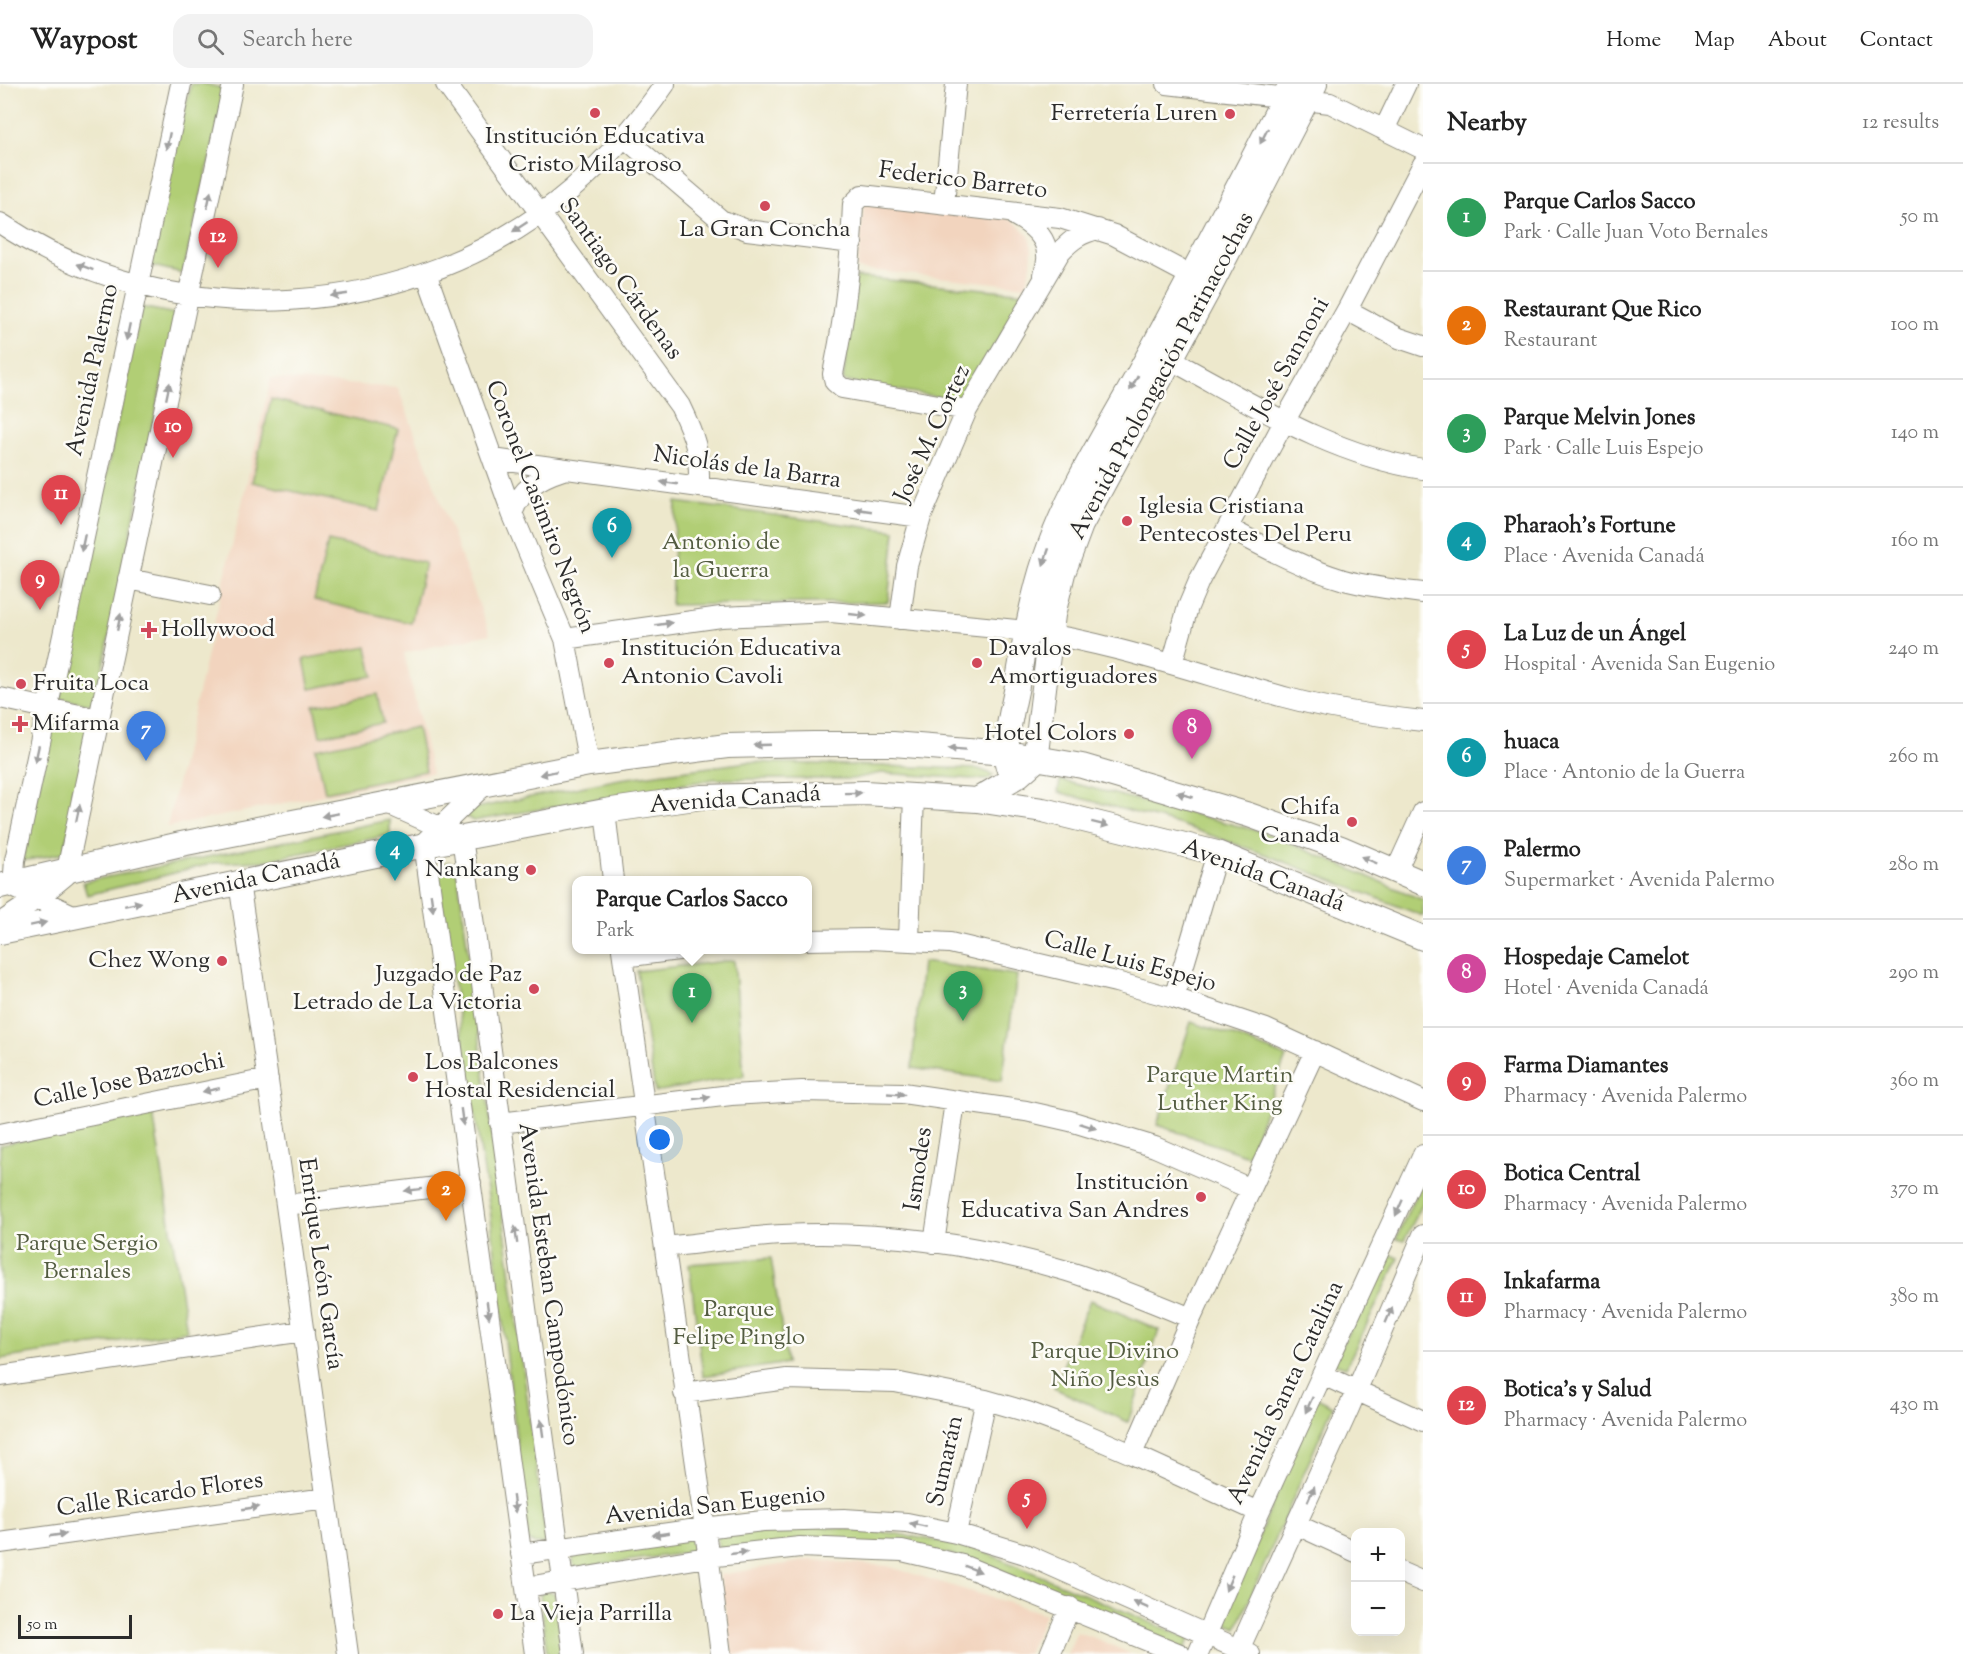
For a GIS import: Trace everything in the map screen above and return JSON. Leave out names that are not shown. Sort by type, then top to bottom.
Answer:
[{"type":"main road","name":"Avenida Prolongación Parinacochas","points":[[1036,758],[1038,583],[1054,535],[1075,491],[1161,354],[1299,91]]},
{"type":"main road","name":"Avenida Prolongación Parinacochas","points":[[1039,633],[1012,712],[1006,753],[1008,768],[1043,810]]},
{"type":"main road","name":"Avenida Canadá","points":[[6,885],[181,844],[589,764],[727,746],[813,744],[894,744],[1006,753],[1082,766],[1240,812],[1332,844],[1423,883]]},
{"type":"main road","points":[[977,800],[1015,778],[1033,764],[1036,758]]},
{"type":"main road","name":"Avenida Canadá","points":[[0,932],[239,882],[432,837],[462,839],[605,811],[702,797],[865,793],[977,800],[1043,810],[1217,853],[1423,938]]},
{"type":"street","name":"Avenida Palermo","points":[[6,885],[15,860],[181,84]]},
{"type":"street","points":[[0,923],[61,880],[67,870],[233,84]]},
{"type":"street","name":"Santiago Cárdenas","points":[[446,84],[680,406],[694,434],[700,462],[699,487]]},
{"type":"street","points":[[0,222],[44,248],[74,262],[138,285],[188,295],[252,301],[315,299],[371,289],[426,273],[466,257],[505,237],[541,213],[578,184],[625,138],[665,84]]},
{"type":"street","points":[[944,204],[956,84]]},
{"type":"street","points":[[1167,84],[1299,91],[1330,103],[1423,149]]},
{"type":"street","points":[[1384,130],[1406,84]]},
{"type":"street","points":[[625,138],[721,220],[747,230],[852,243],[844,322],[833,374],[835,382],[842,388],[968,410]]},
{"type":"street","name":"Calle José Sannoni","points":[[1172,664],[1193,594],[1284,422],[1347,310],[1423,164]]},
{"type":"street","name":"Federico Barreto","points":[[852,243],[853,204],[862,195],[1060,218],[1098,229],[1201,281]]},
{"type":"street","name":"José M. Cortez","points":[[1009,212],[1029,224],[1041,237],[1048,254],[1042,283]]},
{"type":"street","name":"José M. Cortez","points":[[900,619],[907,566],[921,517],[968,410],[1060,252],[1072,239],[1084,232],[1098,229]]},
{"type":"street","name":"Coronel Casimiro Negrón","points":[[426,273],[512,513],[565,639],[589,764]]},
{"type":"street","points":[[1347,310],[1399,338],[1423,346]]},
{"type":"street","points":[[1161,354],[1284,422],[1330,444],[1379,461],[1423,469]]},
{"type":"street","name":"Nicolás de la Barra","points":[[493,459],[921,517]]},
{"type":"street","name":"Nicolás de la Barra","points":[[512,513],[523,492],[532,483],[566,469]]},
{"type":"street","points":[[1228,528],[1308,567],[1345,580],[1423,593]]},
{"type":"street","points":[[128,579],[210,595]]},
{"type":"street","points":[[565,639],[721,617],[831,612],[1039,633],[1172,664],[1332,709],[1423,721]]},
{"type":"street","points":[[0,698],[98,719]]},
{"type":"street","points":[[432,837],[483,786]]},
{"type":"street","points":[[909,940],[914,795]]},
{"type":"street","points":[[388,804],[432,837],[471,1183],[535,1654]]},
{"type":"street","points":[[605,811],[613,876]]},
{"type":"street","points":[[1396,871],[1423,812]]},
{"type":"street","name":"Avenida Esteban Campodónico","points":[[462,839],[573,1654]]},
{"type":"street","points":[[1174,998],[1217,853]]},
{"type":"street","name":"Enrique León García","points":[[239,882],[348,1654]]},
{"type":"street","points":[[6,885],[75,916]]},
{"type":"street","name":"Calle Luis Espejo","points":[[812,940],[909,940],[950,943],[1116,982],[1174,998],[1266,1029],[1423,1101]]},
{"type":"street","points":[[622,954],[721,1654]]},
{"type":"street","points":[[1132,1454],[1191,1318],[1316,1051]]},
{"type":"street","name":"Calle Jose Bazzochi","points":[[0,1134],[268,1079]]},
{"type":"street","points":[[500,1123],[731,1095],[802,1091],[903,1094],[1026,1111],[1070,1120],[1155,1147],[1251,1190]]},
{"type":"street","name":"Ismodes","points":[[934,1243],[955,1102]]},
{"type":"street","name":"Avenida Santa Catalina","points":[[1198,1654],[1259,1512],[1423,1155]]},
{"type":"street","points":[[286,1205],[471,1183]]},
{"type":"street","points":[[665,1247],[783,1235],[859,1236],[934,1243],[1000,1254],[1065,1271],[1129,1292],[1191,1318]]},
{"type":"street","points":[[1242,1652],[1356,1390],[1418,1261],[1423,1235]]},
{"type":"street","points":[[1382,1244],[1418,1261]]},
{"type":"street","points":[[0,1376],[304,1331]]},
{"type":"street","points":[[1323,1375],[1423,1420]]},
{"type":"street","points":[[684,1393],[787,1379],[896,1382],[986,1400],[1028,1413],[1132,1454],[1259,1512]]},
{"type":"street","name":"Sumarán","points":[[956,1533],[986,1400]]},
{"type":"street","name":"Calle Ricardo Flores","points":[[0,1543],[326,1498]]},
{"type":"street","name":"Avenida San Eugenio","points":[[521,1554],[763,1521],[844,1519],[907,1523],[956,1533],[1025,1554],[1207,1634],[1242,1652]]},
{"type":"street","points":[[1297,1525],[1351,1549]]},
{"type":"street","name":"Avenida San Eugenio","points":[[527,1587],[707,1557],[800,1546],[902,1551],[962,1565],[1070,1607],[1180,1654]]},
{"type":"street","points":[[1405,1574],[1423,1582]]},
{"type":"street","points":[[1050,1654],[1070,1607]]},
{"type":"shaded area","points":[[864,204],[1012,219],[1029,236],[1032,249],[1026,286],[857,269]]},
{"type":"shaded area","points":[[271,378],[398,388],[490,634],[404,653],[432,773],[167,827]]},
{"type":"shaded area","points":[[810,1560],[887,1566],[1045,1614],[1028,1654],[732,1654],[720,1575]]},
{"type":"shaded area","points":[[1077,1632],[1102,1641],[1131,1654],[1067,1654]]},
{"type":"green space","points":[[191,84],[205,84],[226,89],[183,273],[148,265]]},
{"type":"green space","points":[[856,277],[1026,293],[963,401],[843,381]]},
{"type":"green space","points":[[141,307],[176,314],[95,705],[60,698]]},
{"type":"green space","points":[[271,399],[398,429],[379,511],[252,482]]},
{"type":"green space","name":"Antonio de la Guerra","points":[[676,502],[895,531],[888,602],[671,605]]},
{"type":"green space","points":[[328,541],[425,563],[411,623],[314,600]]},
{"type":"green space","points":[[367,647],[373,676],[310,689],[304,659]]},
{"type":"green space","points":[[377,694],[383,723],[320,736],[314,706]]},
{"type":"green space","points":[[52,721],[90,729],[64,853],[22,861]]},
{"type":"green space","points":[[417,727],[426,771],[325,792],[316,749]]},
{"type":"green space","points":[[748,762],[979,769],[993,775],[987,780],[881,773],[853,779],[714,779],[473,821],[465,816],[471,809],[620,779]]},
{"type":"green space","points":[[1060,780],[1266,833],[1423,900],[1423,916],[1267,855],[1181,825],[1058,792]]},
{"type":"green space","points":[[390,820],[390,835],[262,861],[214,863],[87,895],[83,882]]},
{"type":"green space","points":[[450,862],[458,876],[546,1540],[542,1544],[535,1544],[528,1540],[490,1209],[436,874],[442,864]]},
{"type":"green space","points":[[734,960],[744,1076],[655,1092],[637,971]]},
{"type":"green space","points":[[922,962],[1017,975],[1002,1081],[912,1068]]},
{"type":"green space","name":"Parque Martin Luther King","points":[[1191,1022],[1237,1037],[1286,1057],[1248,1156],[1157,1125]]},
{"type":"green space","name":"Parque Sergio Bernales","points":[[153,1113],[187,1331],[0,1359],[0,1145]]},
{"type":"green space","points":[[1423,1178],[1423,1203],[1404,1241],[1396,1239]]},
{"type":"green space","points":[[1388,1253],[1399,1258],[1346,1367],[1333,1363]]},
{"type":"green space","name":"Parque Felipe Pinglo","points":[[771,1258],[787,1363],[703,1376],[689,1264]]},
{"type":"green space","name":"Parque Divino Niño Jesùs","points":[[1090,1300],[1159,1330],[1128,1422],[1054,1388]]},
{"type":"green space","points":[[1317,1398],[1333,1406],[1237,1628],[1223,1622]]},
{"type":"green space","points":[[817,1526],[892,1533],[972,1547],[1190,1639],[1184,1649],[950,1554],[718,1549],[717,1534]]},
{"type":"green space","points":[[692,1538],[693,1552],[574,1568],[572,1553]]},
{"type":"green space","points":[[545,1590],[555,1593],[563,1654],[547,1654],[540,1594]]},
{"type":"place","name":"Institución Educativa Cristo Milagroso","points":[[595,113]]},
{"type":"place","name":"Ferretería Luren","points":[[1230,114]]},
{"type":"place","name":"La Gran Concha","points":[[765,206]]},
{"type":"place","name":"Botica's y Salud","points":[[218,268]]},
{"type":"place","name":"Botica Central","points":[[173,458]]},
{"type":"place","name":"Iglesia Cristiana Pentecostes Del Peru","points":[[1127,521]]},
{"type":"place","name":"Inkafarma","points":[[61,525]]},
{"type":"place","name":"huaca","points":[[612,558]]},
{"type":"place","name":"Farma Diamantes","points":[[40,610]]},
{"type":"place","name":"Hollywood","points":[[149,630]]},
{"type":"place","name":"Institución Educativa Antonio Cavoli","points":[[609,663]]},
{"type":"place","name":"Davalos Amortiguadores","points":[[977,663]]},
{"type":"place","name":"Fruita Loca","points":[[21,684]]},
{"type":"place","name":"Mifarma","points":[[20,724]]},
{"type":"place","name":"Hotel Colors","points":[[1129,734]]},
{"type":"place","name":"Hospedaje Camelot","points":[[1192,759]]},
{"type":"place","name":"Palermo","points":[[146,761]]},
{"type":"place","name":"Chifa Canada","points":[[1352,822]]},
{"type":"place","name":"Nankang","points":[[531,870]]},
{"type":"place","name":"Pharaoh's Fortune","points":[[395,881]]},
{"type":"place","name":"Chez Wong","points":[[222,961]]},
{"type":"place","name":"Juzgado de Paz Letrado de La Victoria","points":[[534,989]]},
{"type":"place","name":"Parque Melvin Jones","points":[[963,1021]]},
{"type":"place","name":"Parque Carlos Sacco","points":[[692,1023]]},
{"type":"place","name":"Los Balcones Hostal Residencial","points":[[413,1077]]},
{"type":"place","name":"Institución Educativa San Andres","points":[[1201,1197]]},
{"type":"place","name":"Restaurant Que Rico","points":[[446,1221]]},
{"type":"place","name":"La Luz de un Ángel","points":[[1027,1529]]},
{"type":"place","name":"La Vieja Parrilla","points":[[498,1614]]}]
